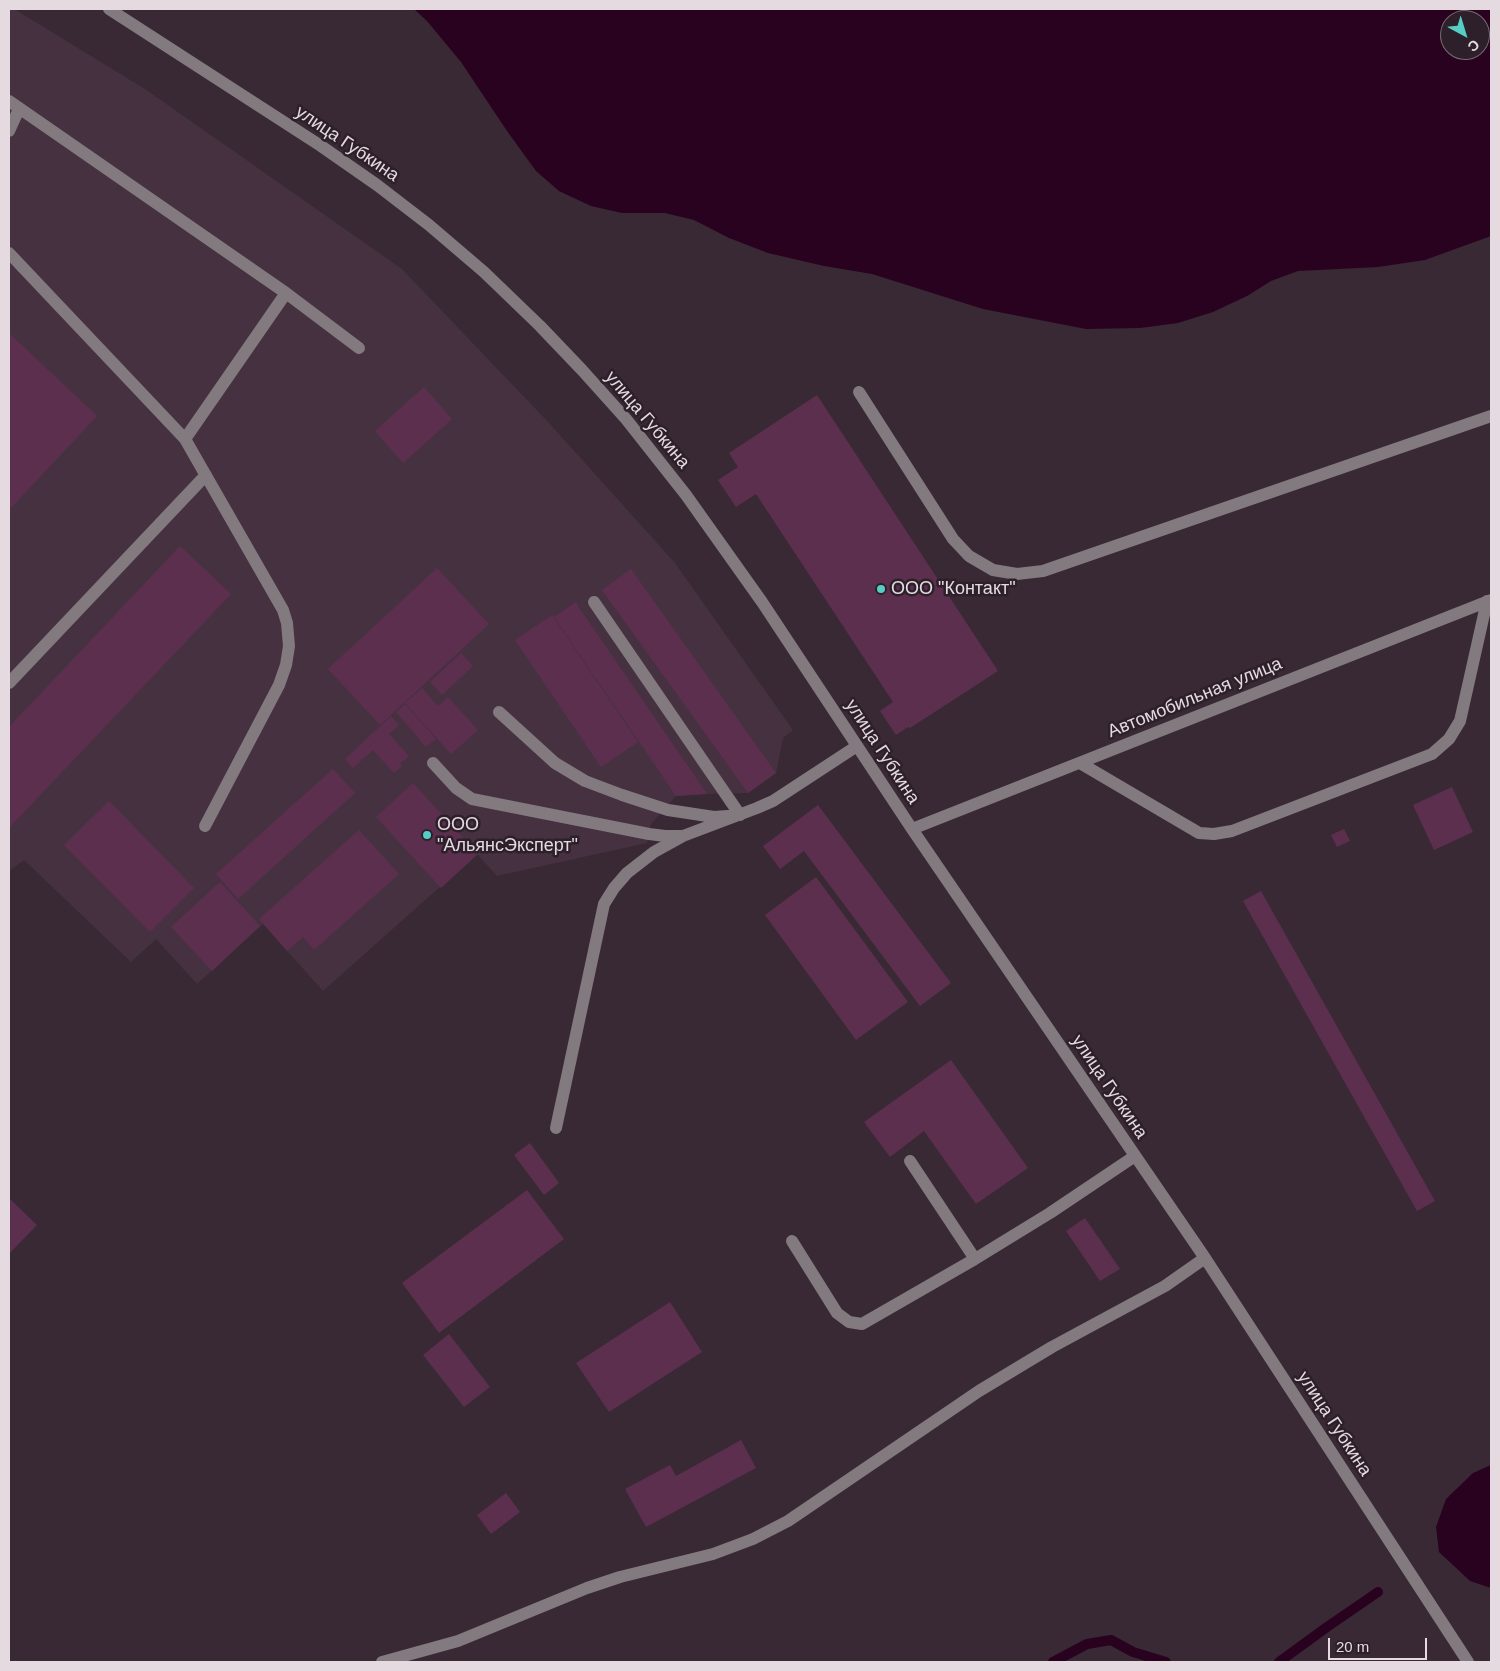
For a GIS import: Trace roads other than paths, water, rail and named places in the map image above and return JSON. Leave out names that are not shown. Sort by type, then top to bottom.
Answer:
[{"type":"street","name":"улица Губкина","points":[[109,9],[321,146],[377,185],[429,225],[484,272],[540,326],[626,419],[686,495],[762,602],[912,829],[1205,1258],[1468,1662]]},
{"type":"street","points":[[9,101],[286,293],[359,348]]},
{"type":"street","points":[[9,131],[19,109]]},
{"type":"street","points":[[9,254],[185,439],[283,610],[287,622],[290,646],[286,666],[279,685],[205,826]]},
{"type":"street","points":[[185,439],[286,293]]},
{"type":"street","points":[[859,392],[953,539],[969,556],[993,570],[1018,574],[1043,571],[1491,416]]},
{"type":"street","points":[[9,683],[206,475]]},
{"type":"street","points":[[1080,762],[1199,832],[1214,834],[1232,831],[1432,754],[1449,739],[1460,721],[1489,601]]},
{"type":"street","name":"Автомобильная улица","points":[[912,829],[1489,601]]},
{"type":"street","points":[[594,602],[740,815]]},
{"type":"street","points":[[499,712],[554,763],[585,781],[668,810],[714,817],[740,815]]},
{"type":"street","points":[[556,1128],[604,904],[614,888],[643,860],[683,836],[773,801],[857,746]]},
{"type":"street","points":[[433,763],[456,788],[472,799],[649,834],[683,836]]},
{"type":"street","points":[[792,1241],[838,1313],[849,1322],[862,1324],[1050,1213],[1135,1156]]},
{"type":"street","points":[[910,1161],[975,1259]]},
{"type":"street","points":[[382,1662],[458,1641],[587,1588],[620,1577],[713,1554],[753,1539],[788,1521],[979,1390],[1052,1347],[1165,1286],[1205,1258]]},
{"type":"waterway","points":[[1279,1662],[1378,1592]]},
{"type":"waterway","points":[[1053,1662],[1087,1644],[1111,1640],[1133,1652],[1166,1662]]},
{"type":"place","name":"ООО \"Контакт\"","points":[[881,589]]},
{"type":"place","name":"ООО \"АльянсЭксперт\"","points":[[427,835]]}]
